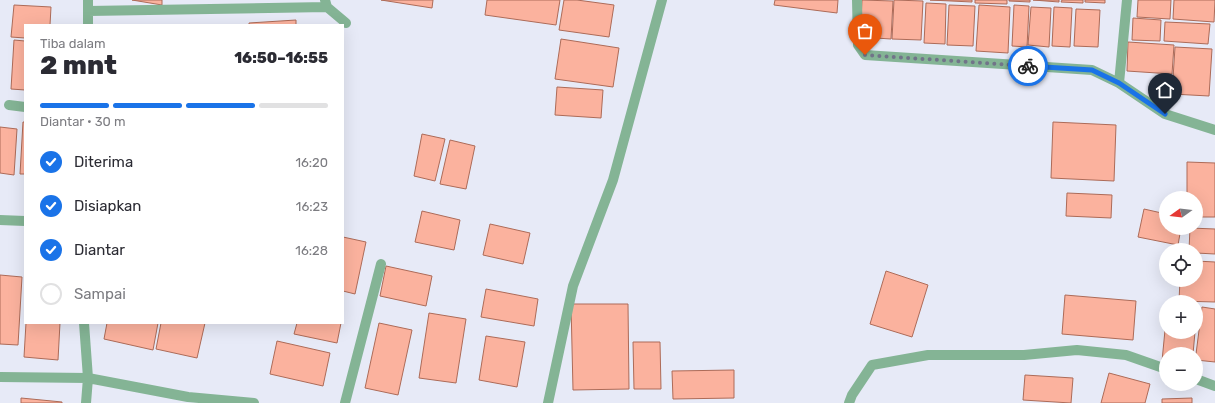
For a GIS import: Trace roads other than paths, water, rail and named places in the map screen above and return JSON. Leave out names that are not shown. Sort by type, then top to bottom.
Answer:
[{"type":"street","points":[[88,0],[88,24]]},
{"type":"street","points":[[548,403],[573,286],[613,180],[662,0]]},
{"type":"street","points":[[857,0],[858,45],[865,55],[1092,70],[1119,83],[1165,114],[1215,130]]},
{"type":"street","points":[[1119,83],[1127,0]]},
{"type":"street","points":[[88,11],[326,4],[346,23]]},
{"type":"street","points":[[9,105],[24,107]]},
{"type":"street","points":[[0,220],[24,221]]},
{"type":"street","points":[[345,403],[381,264]]},
{"type":"street","points":[[84,324],[88,378],[86,403]]},
{"type":"street","points":[[849,403],[852,395],[872,365],[928,355],[1024,355],[1077,350],[1126,355],[1159,367]]},
{"type":"street","points":[[0,377],[88,378],[188,397],[254,403]]},
{"type":"street","points":[[1203,382],[1215,386]]}]
